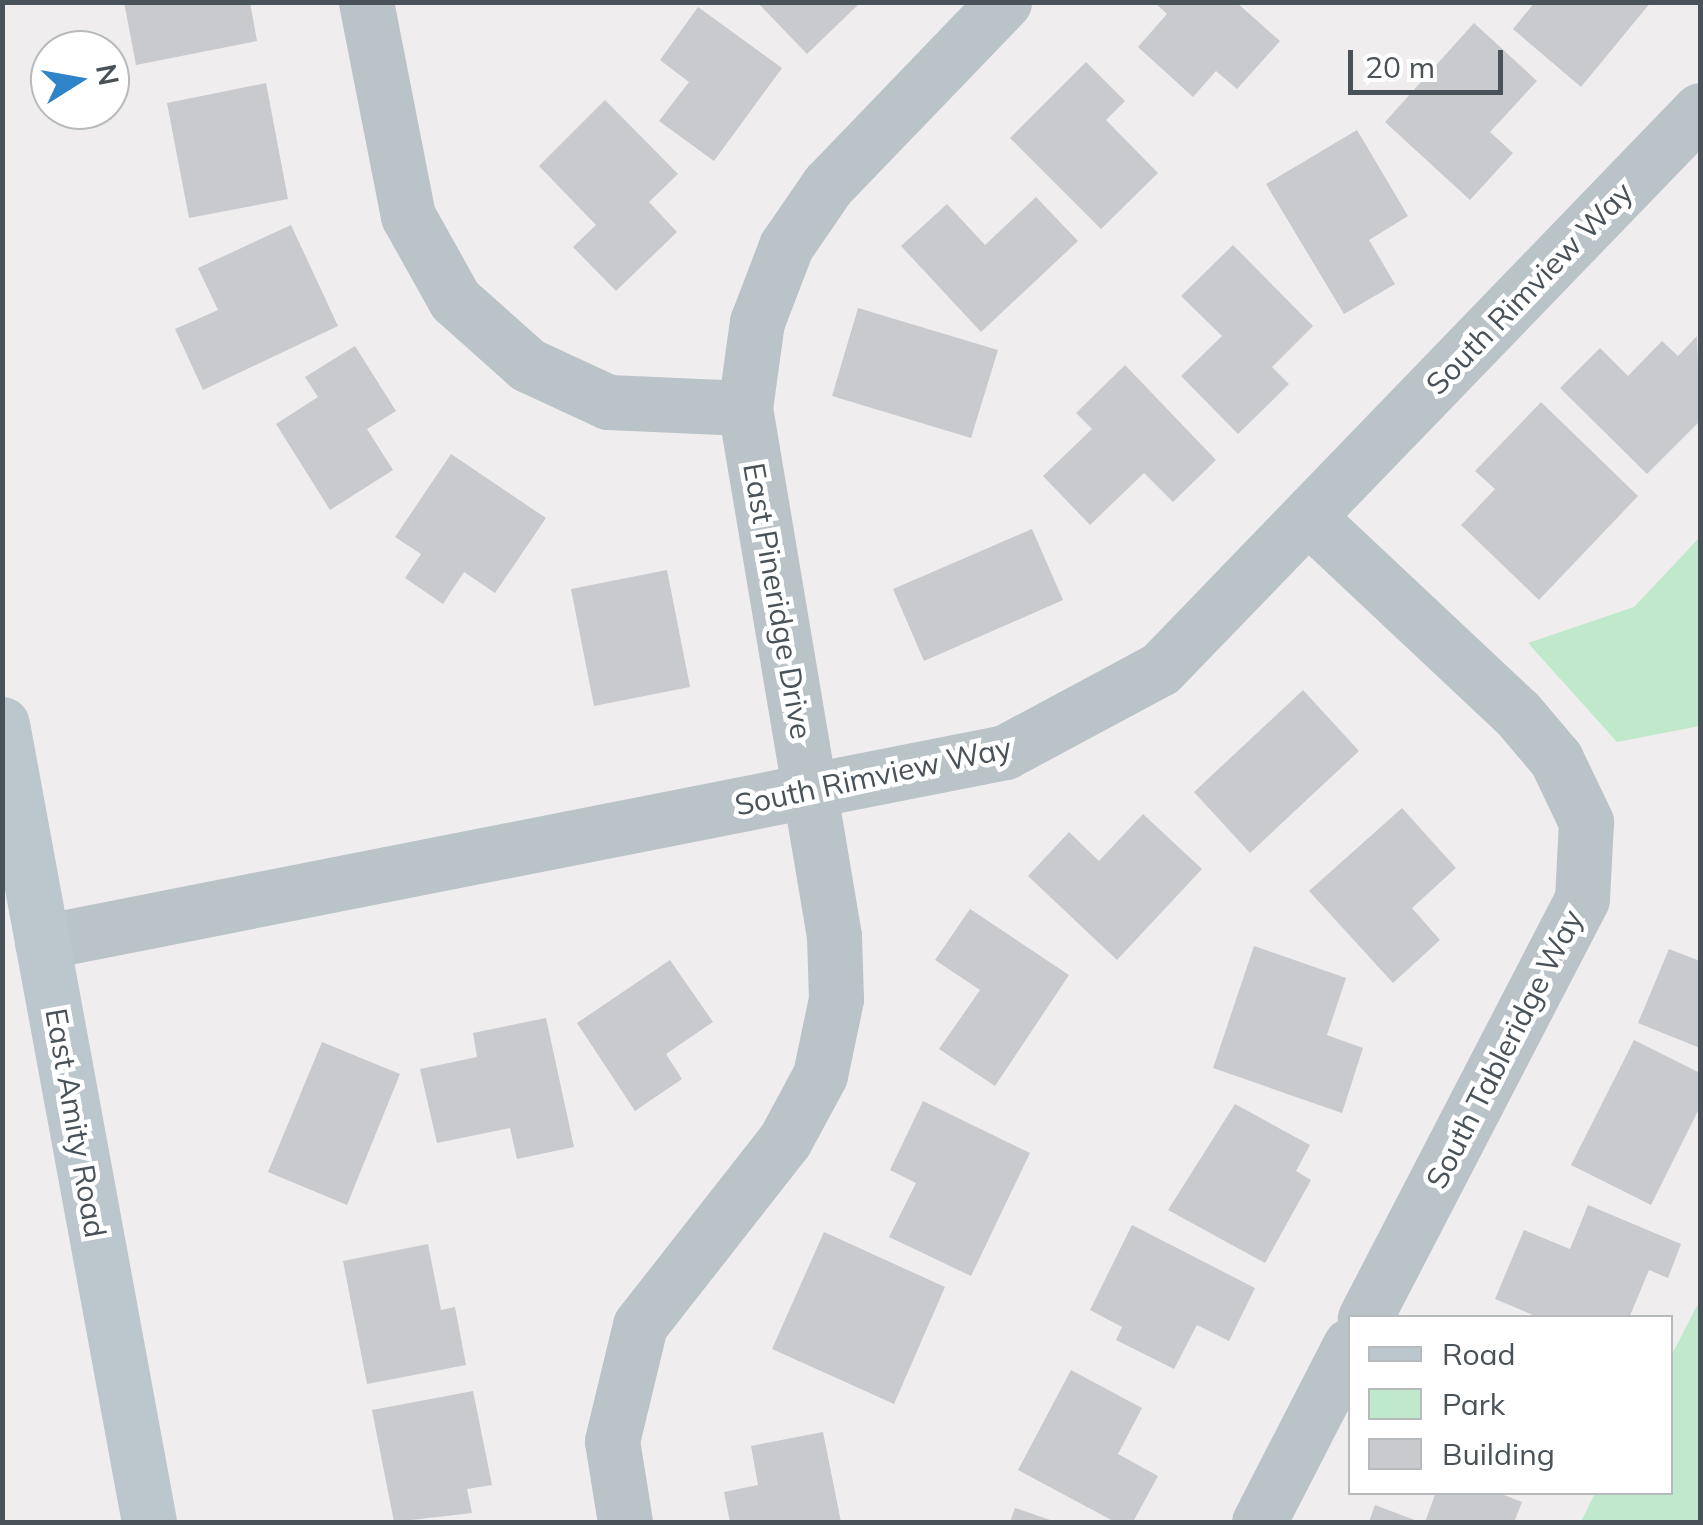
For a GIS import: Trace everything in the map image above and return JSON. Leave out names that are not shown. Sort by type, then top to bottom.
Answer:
[{"type":"street","points":[[366,2],[408,216],[456,300],[528,365],[608,402],[745,408]]},
{"type":"street","name":"East Pineridge Drive","points":[[625,1522],[612,1441],[640,1325],[785,1140],[820,1074],[836,999],[811,792],[745,408],[757,322],[786,246],[828,185],[1004,2]]},
{"type":"street","name":"South Rimview Way","points":[[42,942],[1005,752],[1160,669],[1700,110]]},
{"type":"street","name":"South Tableridge Way","points":[[1308,517],[1517,714],[1556,758],[1586,822],[1582,899],[1367,1315]]},
{"type":"street","name":"East Amity Road","points":[[2,724],[149,1522]]},
{"type":"street","points":[[1259,1522],[1348,1349]]},
{"type":"green space","points":[[1700,537],[1700,726],[1617,742],[1528,643],[1634,607]]},
{"type":"green space","points":[[1700,1300],[1700,1522],[1581,1522],[1594,1495],[1673,1495],[1673,1352]]},
{"type":"building","points":[[124,2],[250,2],[257,41],[136,65]]},
{"type":"building","points":[[757,2],[861,2],[807,54]]},
{"type":"building","points":[[1154,2],[1236,2],[1280,41],[1237,89],[1216,71],[1193,97],[1138,47],[1167,14]]},
{"type":"building","points":[[1535,2],[1651,2],[1581,87],[1513,29]]},
{"type":"building","points":[[698,7],[782,68],[714,161],[659,121],[689,82],[660,60]]},
{"type":"building","points":[[1474,23],[1537,81],[1490,132],[1513,153],[1470,200],[1385,122]]},
{"type":"building","points":[[1086,62],[1125,101],[1106,120],[1158,173],[1101,229],[1010,138]]},
{"type":"building","points":[[266,83],[288,199],[189,218],[167,103]]},
{"type":"building","points":[[605,100],[678,174],[649,202],[677,232],[616,291],[573,247],[596,225],[539,166]]},
{"type":"building","points":[[1357,130],[1408,216],[1369,240],[1395,284],[1344,314],[1266,184]]},
{"type":"building","points":[[1036,197],[1078,241],[981,332],[901,246],[947,204],[985,245]]},
{"type":"building","points":[[291,225],[338,326],[203,390],[175,329],[218,310],[198,268]]},
{"type":"building","points":[[1233,245],[1313,326],[1272,367],[1289,384],[1238,434],[1181,376],[1222,336],[1181,296]]},
{"type":"building","points":[[858,308],[998,350],[971,438],[832,396]]},
{"type":"building","points":[[1697,336],[1700,421],[1647,474],[1560,388],[1600,348],[1628,376],[1662,341],[1678,356]]},
{"type":"building","points":[[355,346],[396,411],[367,429],[393,470],[330,510],[276,424],[318,397],[305,377]]},
{"type":"building","points":[[1125,365],[1216,460],[1173,502],[1144,473],[1090,525],[1043,476],[1092,429],[1076,413]]},
{"type":"building","points":[[1541,402],[1638,496],[1539,600],[1461,525],[1495,489],[1475,471]]},
{"type":"building","points":[[451,454],[546,518],[495,593],[464,572],[443,604],[405,578],[421,554],[395,537]]},
{"type":"building","points":[[1032,529],[1063,600],[924,661],[893,589]]},
{"type":"building","points":[[667,570],[690,687],[594,706],[571,589]]},
{"type":"building","points":[[1303,690],[1359,751],[1250,853],[1194,792]]},
{"type":"building","points":[[1402,808],[1456,868],[1412,908],[1440,940],[1393,983],[1309,891]]},
{"type":"building","points":[[1143,814],[1202,869],[1117,960],[1028,876],[1069,832],[1099,861]]},
{"type":"building","points":[[970,909],[1069,975],[995,1086],[939,1049],[980,990],[935,960]]},
{"type":"building","points":[[1254,946],[1346,978],[1327,1035],[1363,1048],[1342,1113],[1213,1068]]},
{"type":"building","points":[[1669,949],[1700,961],[1700,1048],[1638,1023]]},
{"type":"building","points":[[670,960],[713,1022],[666,1054],[682,1079],[635,1111],[577,1023]]},
{"type":"building","points":[[546,1018],[574,1147],[517,1159],[510,1128],[437,1143],[420,1069],[477,1057],[473,1033]]},
{"type":"building","points":[[1634,1040],[1700,1073],[1700,1107],[1651,1205],[1571,1165]]},
{"type":"building","points":[[322,1042],[400,1074],[347,1205],[268,1172]]},
{"type":"building","points":[[923,1101],[1030,1153],[971,1276],[889,1237],[916,1183],[890,1170]]},
{"type":"building","points":[[1235,1104],[1310,1145],[1296,1171],[1311,1180],[1265,1263],[1168,1210]]},
{"type":"building","points":[[1588,1205],[1681,1244],[1668,1278],[1649,1270],[1630,1315],[1533,1315],[1495,1299],[1524,1230],[1570,1249]]},
{"type":"building","points":[[1132,1225],[1255,1288],[1229,1341],[1197,1325],[1174,1369],[1116,1340],[1122,1327],[1090,1310]]},
{"type":"building","points":[[824,1232],[945,1287],[894,1404],[772,1349]]},
{"type":"building","points":[[428,1244],[441,1310],[455,1307],[466,1365],[367,1384],[343,1261]]},
{"type":"building","points":[[1071,1370],[1142,1408],[1118,1454],[1158,1476],[1133,1522],[1115,1522],[1018,1470]]},
{"type":"building","points":[[473,1391],[492,1485],[467,1489],[472,1513],[394,1522],[372,1410]]},
{"type":"building","points":[[823,1432],[841,1522],[730,1522],[724,1492],[758,1485],[751,1446]]},
{"type":"building","points":[[1435,1495],[1504,1495],[1522,1502],[1514,1522],[1425,1522]]},
{"type":"building","points":[[1375,1505],[1420,1522],[1369,1522]]},
{"type":"building","points":[[1015,1508],[1056,1522],[1010,1522]]}]
